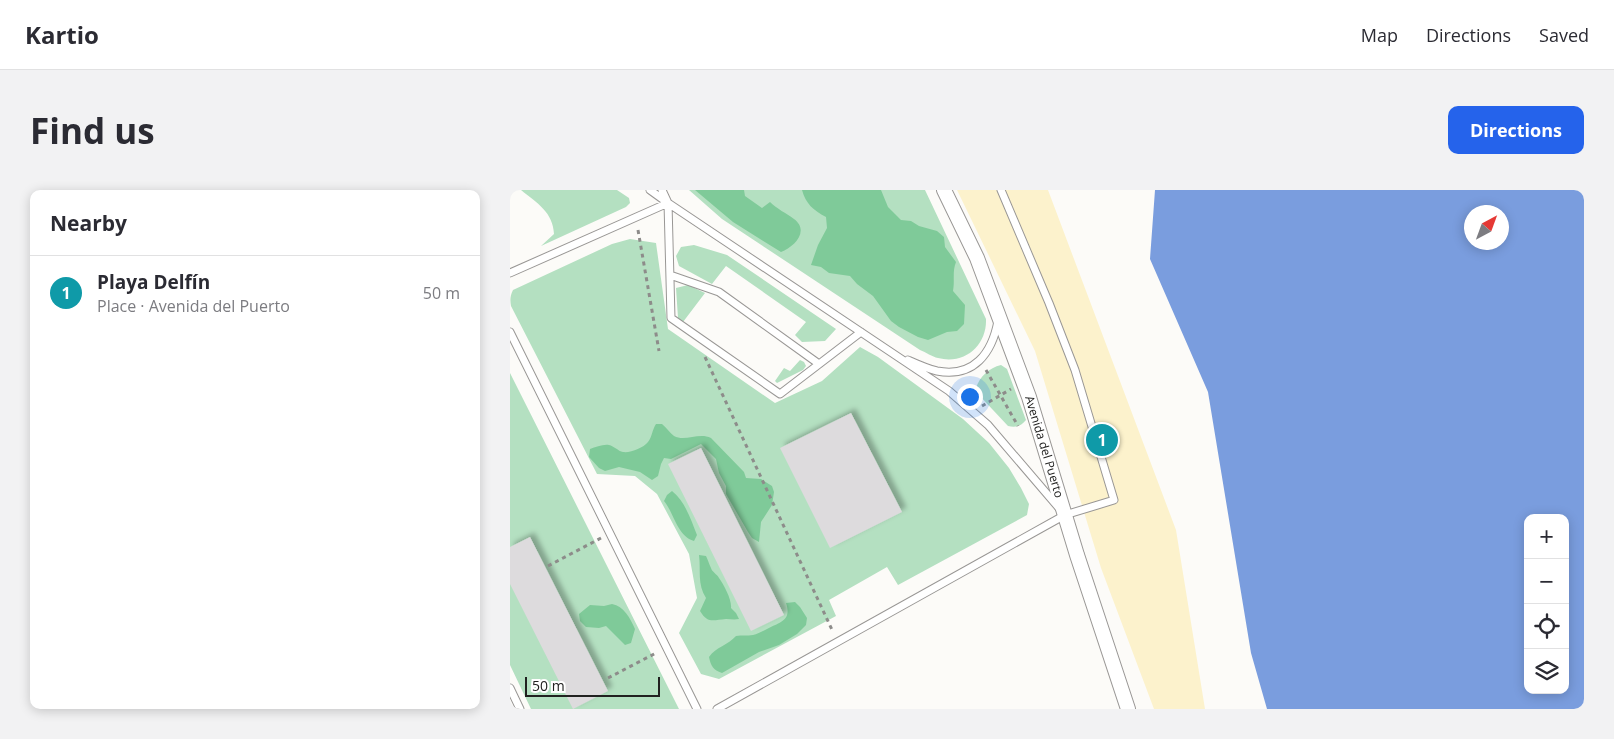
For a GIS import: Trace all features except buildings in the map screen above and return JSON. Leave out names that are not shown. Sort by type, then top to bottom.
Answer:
[{"type":"street","name":"Avenida del Puerto","points":[[944,190],[977,258],[1028,397],[1128,709]]},
{"type":"lane","points":[[650,190],[949,391],[988,424],[1065,515]]},
{"type":"lane","points":[[662,190],[668,202],[671,318],[780,394],[861,332]]},
{"type":"lane","points":[[717,709],[1065,515],[1114,500],[1075,370],[1049,302],[1001,190]]},
{"type":"lane","points":[[510,273],[668,202]]},
{"type":"lane","points":[[670,275],[719,292],[819,364]]},
{"type":"lane","points":[[893,353],[936,371],[963,370],[980,360],[988,352],[995,338],[999,318]]},
{"type":"lane","points":[[510,332],[697,709]]},
{"type":"lane","points":[[510,688],[520,709]]},
{"type":"path","points":[[635,217],[659,351]]},
{"type":"path","points":[[694,334],[838,642]]},
{"type":"path","points":[[980,360],[1018,426]]},
{"type":"path","points":[[973,411],[1014,388]]},
{"type":"path","points":[[548,566],[610,534]]},
{"type":"path","points":[[608,678],[667,648]]},
{"type":"green space","points":[[521,190],[617,190],[629,198],[630,203],[626,207],[541,246],[554,234],[551,220],[538,204]]},
{"type":"green space","points":[[689,190],[925,190],[986,319],[983,337],[973,351],[957,359],[938,358],[920,350],[722,219]]},
{"type":"green space","points":[[695,190],[744,190],[745,196],[762,208],[770,202],[799,224],[801,229],[798,238],[795,243],[781,252],[733,222]]},
{"type":"green space","points":[[802,190],[881,190],[888,207],[901,220],[911,221],[919,226],[937,231],[944,237],[945,247],[956,262],[953,291],[965,305],[964,324],[957,331],[947,332],[928,340],[918,337],[891,321],[873,296],[850,276],[829,273],[821,267],[811,265],[818,245],[827,228],[826,217],[811,206]]},
{"type":"green space","points":[[630,239],[656,243],[668,329],[775,403],[822,381],[860,347],[878,357],[963,419],[989,443],[1009,468],[1021,488],[1029,504],[1027,515],[898,585],[887,567],[829,600],[836,616],[719,679],[701,674],[679,633],[697,598],[689,554],[657,494],[635,476],[597,474],[511,306],[510,298],[513,290],[612,244]]},
{"type":"green space","points":[[694,245],[727,255],[836,329],[825,341],[802,342],[795,335],[806,322],[726,266],[712,284],[679,266],[676,256],[681,247]]},
{"type":"green space","points":[[688,285],[705,293],[683,322],[678,318],[676,288]]},
{"type":"green space","points":[[800,360],[806,366],[803,370],[777,383],[775,381],[784,368],[790,371]]},
{"type":"green space","points":[[1001,365],[1007,369],[1026,420],[1018,426],[1008,426],[978,394],[976,388],[986,373]]},
{"type":"green space","points":[[510,373],[679,709],[531,709],[510,665]]},
{"type":"green space","points":[[656,424],[662,424],[678,438],[706,436],[711,438],[744,472],[746,478],[761,479],[772,486],[774,492],[772,505],[761,522],[759,542],[752,538],[726,494],[726,486],[719,473],[716,459],[701,444],[671,459],[664,458],[658,476],[652,480],[640,472],[619,467],[605,471],[599,468],[589,457],[590,449],[602,445],[611,446],[623,452],[630,452],[640,448],[649,440]]},
{"type":"green space","points":[[672,491],[681,500],[690,517],[697,535],[694,541],[688,538],[680,529],[664,501]]},
{"type":"green space","points":[[699,555],[706,556],[725,588],[731,608],[739,619],[708,620],[700,611],[706,598],[700,582]]},
{"type":"green space","points":[[795,602],[807,618],[806,625],[797,634],[779,645],[759,652],[722,673],[713,667],[709,657],[715,651],[736,636],[755,635],[784,620],[787,614],[786,603]]},
{"type":"green space","points":[[612,604],[623,610],[635,629],[631,643],[625,645],[606,626],[599,628],[586,627],[580,621],[579,614],[590,605],[604,606]]},
{"type":"sand","points":[[957,190],[1048,190],[1176,530],[1205,709],[1154,709],[1101,568],[1035,351]]},
{"type":"water","points":[[1155,190],[1584,190],[1584,709],[1267,709],[1251,653],[1208,392],[1150,259]]},
{"type":"place","name":"Playa Delfín","points":[[1102,440]]}]
